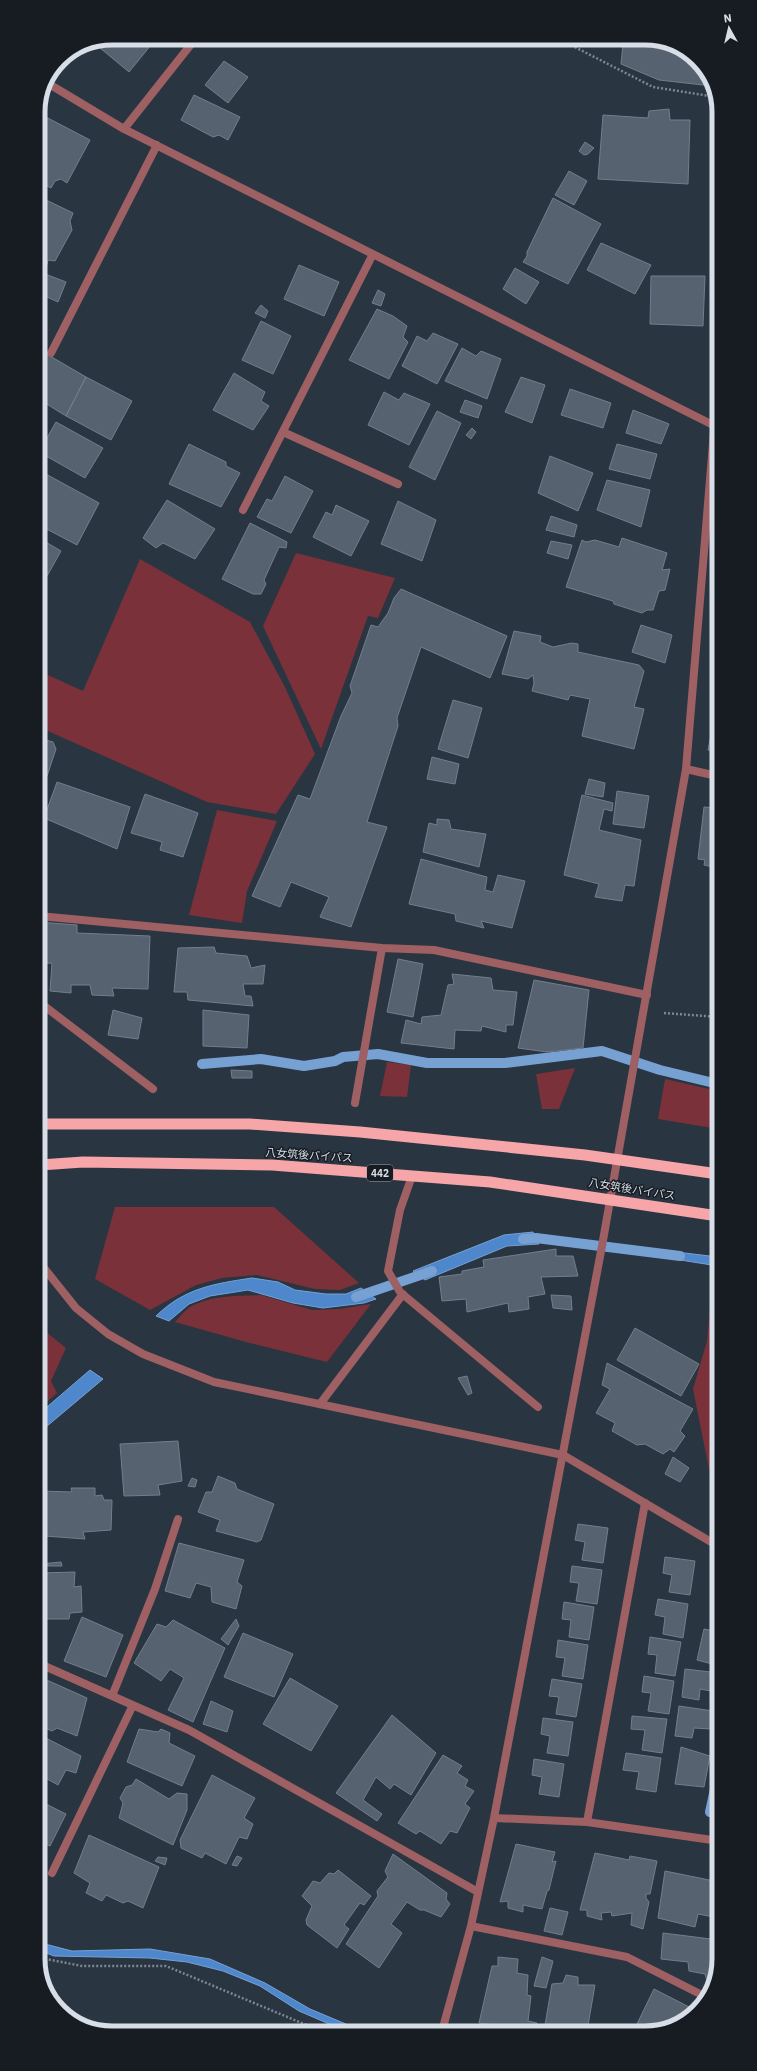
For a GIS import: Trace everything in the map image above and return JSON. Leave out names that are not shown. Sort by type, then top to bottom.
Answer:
[{"type":"highway","points":[[45,1124],[250,1124],[360,1132],[554,1152],[712,1173]]},
{"type":"highway","name":"八女筑後バイパス","points":[[45,1165],[83,1162],[272,1165],[490,1182],[712,1215]]},
{"type":"street","points":[[124,129],[190,45]]},
{"type":"street","points":[[51,85],[124,129],[712,425]]},
{"type":"street","points":[[51,353],[156,145]]},
{"type":"street","points":[[243,510],[373,254]]},
{"type":"street","points":[[283,432],[398,484]]},
{"type":"street","points":[[443,2026],[471,1926],[494,1818],[563,1455],[644,1012],[686,769],[712,473]]},
{"type":"street","points":[[686,769],[712,775]]},
{"type":"street","points":[[45,917],[382,948],[434,950],[646,995]]},
{"type":"street","points":[[355,1103],[382,948]]},
{"type":"street","points":[[45,1007],[153,1089]]},
{"type":"street","points":[[412,1176],[400,1210],[388,1271],[403,1294],[538,1407]]},
{"type":"street","points":[[45,1270],[76,1308],[108,1334],[143,1354],[214,1382],[563,1455],[712,1542]]},
{"type":"street","points":[[320,1404],[403,1294]]},
{"type":"street","points":[[587,1822],[645,1503]]},
{"type":"street","points":[[112,1696],[154,1589],[178,1519]]},
{"type":"street","points":[[45,1666],[189,1730],[478,1892]]},
{"type":"street","points":[[52,1873],[133,1705]]},
{"type":"street","points":[[494,1818],[587,1822],[712,1840]]},
{"type":"street","points":[[471,1926],[627,1958],[702,1994]]},
{"type":"path","points":[[571,45],[653,87],[710,96]]},
{"type":"path","points":[[644,1012],[712,1017]]},
{"type":"path","points":[[45,1959],[82,1966],[166,1966],[310,2026]]},
{"type":"shaded area","points":[[296,553],[395,578],[378,618],[368,616],[321,749],[263,626]]},
{"type":"shaded area","points":[[140,559],[250,622],[285,687],[315,754],[276,814],[207,802],[45,730],[45,674],[83,691]]},
{"type":"shaded area","points":[[217,810],[277,821],[247,891],[242,923],[189,915]]},
{"type":"shaded area","points":[[387,1062],[411,1065],[407,1097],[380,1096]]},
{"type":"shaded area","points":[[575,1068],[559,1109],[542,1109],[536,1074]]},
{"type":"shaded area","points":[[665,1079],[712,1090],[712,1128],[658,1119]]},
{"type":"shaded area","points":[[115,1207],[274,1207],[359,1283],[340,1290],[315,1289],[257,1275],[222,1278],[196,1285],[150,1310],[95,1279]]},
{"type":"shaded area","points":[[261,1295],[312,1310],[340,1309],[371,1304],[327,1362],[246,1342],[175,1322],[190,1307],[207,1300],[234,1296]]},
{"type":"shaded area","points":[[712,1297],[712,1484],[693,1389],[707,1341]]},
{"type":"shaded area","points":[[45,1331],[66,1348],[51,1381],[57,1393],[45,1404]]},
{"type":"water","points":[[533,1232],[539,1244],[507,1246],[425,1280],[413,1271],[504,1235]]},
{"type":"water","points":[[668,1251],[712,1256],[712,1265],[668,1258]]},
{"type":"water","points":[[252,1278],[278,1282],[295,1290],[326,1294],[346,1294],[361,1288],[376,1299],[364,1303],[323,1308],[293,1303],[248,1290],[210,1296],[189,1304],[169,1321],[156,1316],[178,1299],[189,1293],[212,1285]]},
{"type":"water","points":[[90,1370],[103,1379],[45,1428],[45,1409]]},
{"type":"water","points":[[45,1944],[72,1951],[150,1949],[210,1959],[265,1983],[310,2009],[351,2026],[334,2026],[299,2011],[260,1986],[223,1971],[187,1962],[150,1958],[54,1956],[45,1953]]},
{"type":"building","points":[[151,45],[129,72],[98,46]]},
{"type":"building","points":[[623,45],[663,48],[675,52],[686,59],[701,75],[706,85],[659,80],[621,64]]},
{"type":"building","points":[[224,61],[248,77],[228,103],[205,85]]},
{"type":"building","points":[[194,95],[240,117],[228,140],[219,135],[213,137],[181,120]]},
{"type":"building","points":[[669,109],[670,120],[690,120],[688,184],[598,179],[603,115],[648,118],[649,111]]},
{"type":"building","points":[[45,117],[90,140],[67,183],[61,179],[55,181],[51,188],[45,185]]},
{"type":"building","points":[[585,142],[594,148],[588,154],[584,155],[579,151]]},
{"type":"building","points":[[569,171],[587,181],[574,205],[555,195]]},
{"type":"building","points":[[553,198],[601,224],[568,284],[523,262]]},
{"type":"building","points":[[45,199],[73,213],[70,221],[72,230],[55,261],[48,260],[46,268]]},
{"type":"building","points":[[601,243],[651,265],[635,294],[587,270]]},
{"type":"building","points":[[299,265],[339,282],[324,316],[284,299]]},
{"type":"building","points":[[515,268],[539,282],[526,304],[503,289]]},
{"type":"building","points":[[45,274],[66,282],[58,302],[45,296]]},
{"type":"building","points":[[651,276],[705,276],[703,326],[650,324]]},
{"type":"building","points":[[378,290],[385,294],[381,306],[372,303]]},
{"type":"building","points":[[261,305],[268,311],[265,318],[255,313]]},
{"type":"building","points":[[377,309],[393,316],[407,326],[403,337],[408,342],[389,379],[349,360]]},
{"type":"building","points":[[261,321],[291,336],[273,374],[242,360]]},
{"type":"building","points":[[433,333],[458,344],[437,384],[402,366],[417,336],[427,341]]},
{"type":"building","points":[[462,348],[476,356],[481,351],[501,359],[487,399],[445,381]]},
{"type":"building","points":[[45,353],[86,377],[66,416],[45,403]]},
{"type":"building","points":[[234,373],[265,392],[261,401],[269,406],[253,430],[213,410]]},
{"type":"building","points":[[86,377],[132,401],[111,440],[66,416]]},
{"type":"building","points":[[521,377],[545,385],[532,423],[505,412]]},
{"type":"building","points":[[570,389],[611,403],[603,428],[561,415]]},
{"type":"building","points":[[384,392],[399,400],[404,393],[430,404],[409,445],[368,425]]},
{"type":"building","points":[[465,400],[482,406],[478,418],[460,412]]},
{"type":"building","points":[[633,410],[669,424],[661,444],[626,433]]},
{"type":"building","points":[[437,411],[461,423],[435,480],[409,467]]},
{"type":"building","points":[[56,422],[103,448],[85,478],[45,455],[45,441]]},
{"type":"building","points":[[472,428],[476,432],[471,439],[466,435]]},
{"type":"building","points":[[189,444],[226,462],[226,466],[240,473],[221,507],[169,484]]},
{"type":"building","points":[[617,444],[657,454],[650,479],[609,469]]},
{"type":"building","points":[[550,456],[593,473],[578,511],[538,493]]},
{"type":"building","points":[[45,474],[99,503],[77,545],[45,528]]},
{"type":"building","points":[[285,476],[313,491],[291,533],[257,517],[267,499],[272,501]]},
{"type":"building","points":[[607,480],[650,490],[641,527],[597,510]]},
{"type":"building","points":[[167,500],[215,529],[195,559],[163,543],[156,548],[143,538]]},
{"type":"building","points":[[398,501],[436,520],[422,561],[381,544]]},
{"type":"building","points":[[336,505],[369,521],[351,556],[313,537],[326,512],[332,515]]},
{"type":"building","points":[[551,516],[577,525],[574,537],[546,530]]},
{"type":"building","points":[[250,523],[287,542],[286,548],[279,547],[264,580],[266,584],[261,594],[253,594],[222,579]]},
{"type":"building","points":[[622,538],[667,553],[662,570],[670,569],[665,590],[659,591],[653,610],[647,610],[642,613],[614,604],[613,601],[566,587],[582,540],[586,542],[595,540],[619,547]]},
{"type":"building","points":[[551,541],[572,545],[568,559],[547,553]]},
{"type":"building","points":[[45,542],[61,551],[45,580]]},
{"type":"building","points":[[401,589],[507,636],[490,678],[421,647],[397,718],[398,726],[367,822],[387,827],[351,927],[320,917],[329,897],[291,882],[280,907],[252,896],[298,795],[310,799],[341,716],[352,693],[350,686],[371,625],[378,627],[388,613],[394,598]]},
{"type":"building","points":[[641,625],[672,635],[665,663],[632,652]]},
{"type":"building","points":[[514,631],[541,636],[540,642],[553,647],[572,643],[578,644],[578,652],[639,665],[644,671],[634,707],[644,709],[634,749],[582,736],[590,699],[570,695],[568,700],[532,691],[534,683],[533,675],[528,679],[502,674]]},
{"type":"building","points":[[453,700],[482,708],[468,758],[438,749]]},
{"type":"building","points":[[712,730],[712,751],[708,750]]},
{"type":"building","points":[[45,740],[53,742],[56,749],[45,782]]},
{"type":"building","points":[[432,757],[459,764],[455,784],[427,779]]},
{"type":"building","points":[[589,779],[605,783],[603,797],[585,794]]},
{"type":"building","points":[[57,782],[130,807],[117,849],[45,818]]},
{"type":"building","points":[[617,791],[649,796],[644,828],[613,824]]},
{"type":"building","points":[[145,794],[198,813],[183,857],[160,850],[162,842],[131,833]]},
{"type":"building","points":[[582,795],[613,803],[612,811],[604,809],[599,830],[641,840],[634,886],[625,885],[622,901],[595,897],[599,884],[564,875]]},
{"type":"building","points":[[704,807],[712,808],[712,867],[704,865],[705,860],[698,859]]},
{"type":"building","points":[[437,819],[449,820],[451,829],[486,834],[479,867],[423,852],[429,823],[437,825]]},
{"type":"building","points":[[421,859],[487,877],[485,890],[493,892],[498,875],[525,881],[512,928],[481,921],[484,928],[456,921],[455,914],[409,904]]},
{"type":"building","points":[[45,922],[77,925],[77,933],[150,936],[148,989],[112,988],[114,996],[92,995],[90,985],[71,985],[71,993],[50,991],[52,963],[45,964]]},
{"type":"building","points":[[214,947],[216,953],[247,956],[251,968],[265,965],[263,984],[243,984],[245,996],[251,996],[253,1006],[188,1000],[187,992],[174,992],[178,948]]},
{"type":"building","points":[[398,959],[423,964],[413,1017],[387,1012]]},
{"type":"building","points":[[452,974],[491,978],[493,990],[517,992],[513,1025],[506,1025],[506,1032],[482,1026],[481,1031],[455,1030],[454,1049],[401,1043],[406,1020],[421,1024],[422,1017],[441,1015],[448,985],[454,984]]},
{"type":"building","points":[[534,980],[589,990],[583,1048],[547,1052],[518,1048]]},
{"type":"building","points":[[113,1010],[142,1018],[138,1039],[108,1035]]},
{"type":"building","points":[[203,1010],[249,1015],[247,1048],[203,1046]]},
{"type":"building","points":[[231,1070],[252,1071],[252,1078],[232,1078]]},
{"type":"building","points":[[556,1249],[556,1256],[573,1256],[578,1276],[541,1277],[545,1294],[528,1297],[529,1309],[509,1312],[508,1303],[467,1312],[466,1299],[442,1301],[439,1277],[462,1274],[462,1271],[484,1267],[483,1260]]},
{"type":"building","points":[[551,1295],[571,1296],[572,1310],[553,1308]]},
{"type":"building","points":[[635,1328],[699,1364],[681,1396],[617,1360]]},
{"type":"building","points":[[607,1363],[693,1409],[680,1431],[685,1436],[674,1452],[670,1449],[663,1454],[645,1444],[637,1445],[612,1431],[615,1423],[596,1413],[610,1389],[602,1385]]},
{"type":"building","points":[[467,1376],[472,1393],[468,1395],[458,1378]]},
{"type":"building","points":[[178,1441],[182,1481],[158,1485],[160,1495],[124,1496],[120,1444]]},
{"type":"building","points":[[673,1457],[689,1468],[680,1482],[665,1474]]},
{"type":"building","points":[[218,1476],[235,1483],[237,1489],[274,1504],[261,1540],[257,1542],[216,1531],[220,1520],[198,1512],[206,1492],[212,1492]]},
{"type":"building","points":[[192,1478],[197,1480],[195,1487],[188,1486]]},
{"type":"building","points":[[71,1488],[95,1488],[95,1496],[102,1495],[104,1500],[112,1500],[111,1530],[83,1532],[85,1539],[45,1536],[45,1491],[72,1492]]},
{"type":"building","points":[[578,1524],[608,1528],[603,1563],[582,1560],[585,1542],[575,1540]]},
{"type":"building","points":[[179,1543],[244,1560],[237,1582],[242,1586],[236,1609],[212,1602],[211,1587],[196,1583],[190,1598],[165,1591]]},
{"type":"building","points":[[665,1557],[695,1561],[690,1595],[669,1592],[672,1575],[663,1573]]},
{"type":"building","points":[[61,1562],[62,1566],[45,1566],[45,1564]]},
{"type":"building","points":[[572,1566],[602,1570],[597,1604],[576,1601],[579,1583],[570,1582]]},
{"type":"building","points":[[75,1572],[74,1587],[81,1586],[82,1612],[70,1613],[69,1619],[45,1619],[45,1573]]},
{"type":"building","points":[[658,1599],[688,1604],[683,1638],[663,1634],[665,1617],[655,1615]]},
{"type":"building","points":[[564,1602],[594,1607],[589,1640],[569,1637],[571,1620],[562,1619]]},
{"type":"building","points":[[82,1617],[123,1635],[106,1677],[64,1661]]},
{"type":"building","points":[[236,1619],[239,1626],[228,1645],[221,1639]]},
{"type":"building","points":[[173,1620],[225,1648],[193,1722],[168,1710],[184,1678],[170,1669],[161,1681],[134,1663],[157,1624],[166,1627]]},
{"type":"building","points":[[704,1629],[712,1631],[712,1664],[697,1660]]},
{"type":"building","points":[[243,1633],[293,1654],[274,1697],[224,1677]]},
{"type":"building","points":[[650,1637],[681,1642],[675,1676],[655,1673],[657,1655],[648,1654]]},
{"type":"building","points":[[558,1640],[588,1645],[583,1679],[562,1676],[565,1658],[556,1657]]},
{"type":"building","points":[[685,1669],[712,1672],[712,1691],[700,1689],[699,1700],[682,1697]]},
{"type":"building","points":[[644,1676],[674,1681],[669,1714],[648,1711],[651,1693],[642,1692]]},
{"type":"building","points":[[290,1678],[338,1706],[311,1751],[263,1724]]},
{"type":"building","points":[[45,1679],[87,1698],[77,1736],[57,1728],[52,1731],[45,1728]]},
{"type":"building","points":[[552,1679],[582,1684],[576,1717],[556,1714],[559,1697],[549,1696]]},
{"type":"building","points":[[211,1701],[233,1711],[227,1732],[203,1724]]},
{"type":"building","points":[[679,1706],[712,1711],[711,1729],[694,1728],[692,1738],[675,1736]]},
{"type":"building","points":[[392,1715],[436,1753],[411,1795],[394,1784],[390,1789],[376,1777],[363,1800],[382,1814],[377,1821],[336,1793]]},
{"type":"building","points":[[632,1716],[667,1719],[662,1753],[642,1750],[645,1730],[631,1729]]},
{"type":"building","points":[[543,1718],[573,1722],[568,1756],[547,1753],[550,1736],[541,1734]]},
{"type":"building","points":[[139,1729],[158,1732],[161,1729],[170,1733],[169,1743],[195,1756],[182,1786],[127,1762]]},
{"type":"building","points":[[45,1738],[81,1756],[76,1773],[66,1770],[58,1785],[45,1778]]},
{"type":"building","points":[[681,1747],[710,1756],[704,1787],[675,1784]]},
{"type":"building","points":[[626,1753],[661,1758],[656,1792],[636,1789],[639,1772],[623,1770]]},
{"type":"building","points":[[443,1755],[462,1766],[457,1773],[468,1780],[465,1786],[474,1791],[465,1804],[470,1808],[457,1833],[450,1831],[441,1844],[420,1831],[416,1834],[398,1823]]},
{"type":"building","points":[[534,1759],[564,1764],[559,1797],[539,1794],[542,1777],[532,1775]]},
{"type":"building","points":[[212,1775],[255,1798],[244,1818],[253,1824],[247,1839],[239,1837],[226,1864],[205,1853],[202,1858],[181,1848],[180,1840]]},
{"type":"building","points":[[136,1779],[169,1799],[177,1793],[187,1794],[187,1810],[173,1845],[119,1818],[123,1803],[120,1798],[126,1787],[132,1785]]},
{"type":"building","points":[[45,1804],[66,1814],[50,1846],[45,1844]]},
{"type":"building","points":[[89,1835],[159,1867],[143,1908],[128,1901],[123,1903],[106,1895],[102,1901],[86,1893],[90,1883],[74,1873]]},
{"type":"building","points":[[516,1844],[555,1852],[552,1862],[556,1861],[549,1890],[547,1891],[542,1909],[523,1905],[523,1912],[508,1908],[508,1901],[500,1902]]},
{"type":"building","points":[[595,1853],[629,1860],[630,1856],[657,1861],[650,1894],[646,1894],[646,1898],[649,1902],[643,1929],[631,1925],[632,1913],[612,1916],[611,1912],[601,1913],[602,1920],[587,1916],[587,1910],[580,1910]]},
{"type":"building","points":[[393,1854],[447,1893],[446,1899],[450,1904],[441,1917],[424,1910],[420,1910],[407,1902],[391,1924],[402,1933],[379,1968],[346,1944],[378,1896],[377,1891],[388,1877],[385,1871]]},
{"type":"building","points":[[237,1856],[242,1858],[237,1866],[232,1865]]},
{"type":"building","points":[[158,1857],[167,1858],[165,1865],[155,1861]]},
{"type":"building","points":[[338,1870],[371,1896],[364,1905],[360,1903],[344,1925],[349,1929],[337,1948],[307,1925],[306,1920],[312,1906],[302,1896],[313,1881],[320,1883],[329,1873],[334,1874]]},
{"type":"building","points":[[665,1871],[712,1881],[712,1917],[698,1914],[695,1927],[658,1918]]},
{"type":"building","points":[[550,1908],[568,1912],[562,1935],[544,1931]]},
{"type":"building","points":[[663,1933],[712,1939],[711,1972],[708,1981],[705,1974],[689,1971],[688,1962],[661,1959]]},
{"type":"building","points":[[498,1957],[518,1959],[517,1973],[528,1975],[527,1995],[531,1996],[528,2021],[537,2023],[536,2026],[499,2026],[479,2023],[492,1966],[498,1966]]},
{"type":"building","points":[[542,1957],[553,1961],[546,1988],[534,1986]]},
{"type":"building","points":[[566,1975],[578,1977],[578,1985],[595,1985],[588,2026],[545,2026],[552,1984],[563,1983]]},
{"type":"building","points":[[654,1989],[690,2008],[682,2015],[663,2024],[636,2026]]},
{"type":"waterway","points":[[202,1064],[261,1059],[304,1066],[335,1061],[343,1057],[378,1054],[427,1063],[505,1063],[602,1051],[660,1070],[712,1083]]},
{"type":"waterway","points":[[523,1239],[536,1238],[680,1256]]},
{"type":"waterway","points":[[356,1297],[432,1271]]},
{"type":"waterway","points":[[710,1812],[712,1803]]}]
